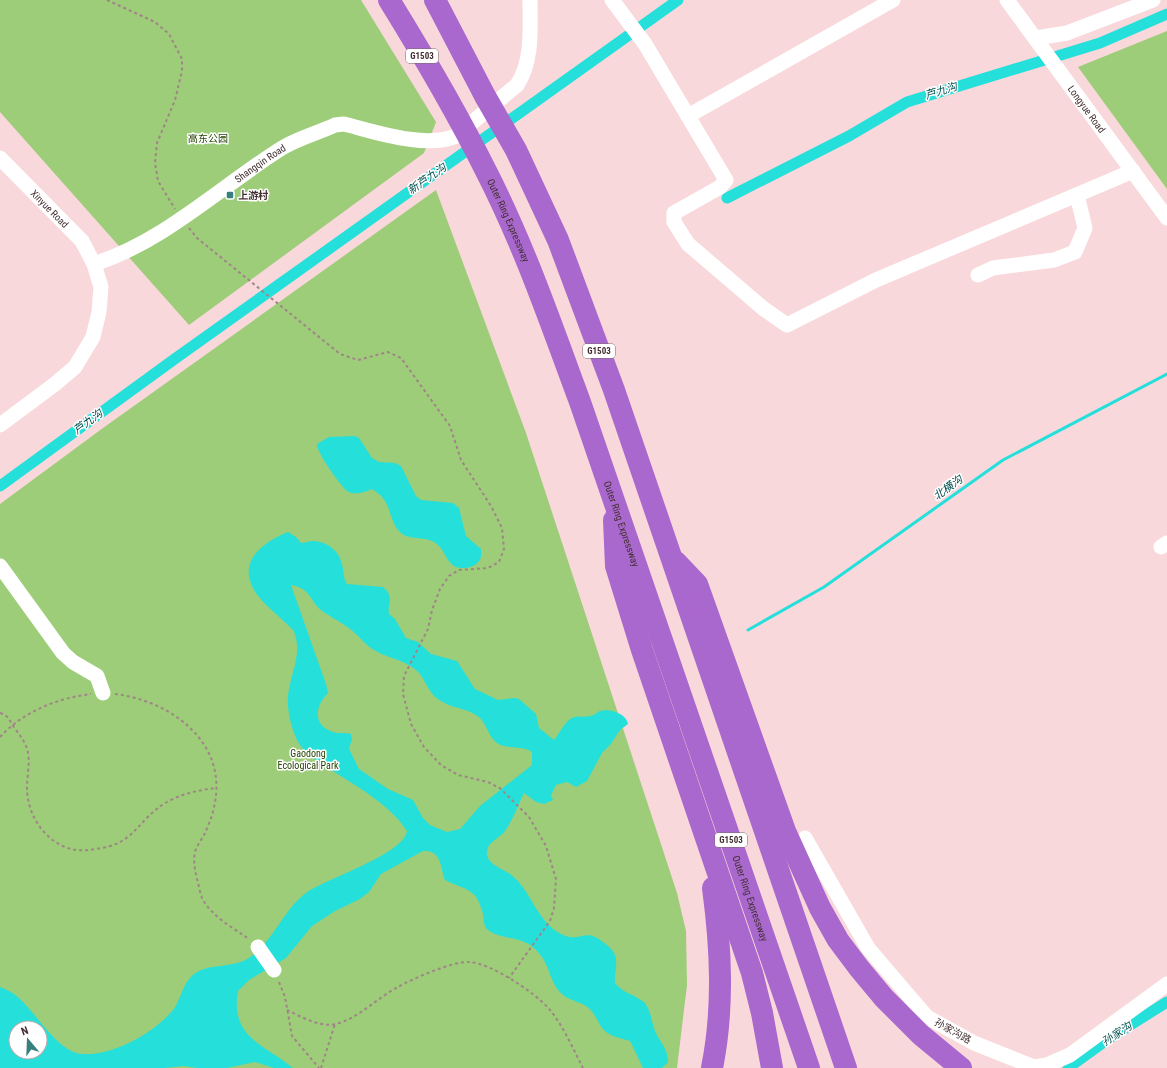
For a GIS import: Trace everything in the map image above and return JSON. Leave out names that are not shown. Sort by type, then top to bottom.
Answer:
[{"type":"highway","name":"Outer Ring Expressway","points":[[389,0],[455,113],[487,172],[549,317],[613,497],[809,1068]]},
{"type":"highway","name":"G1503","points":[[435,0],[485,96],[516,150],[558,240],[614,390],[846,1068]]},
{"type":"highway","points":[[613,497],[616,566],[642,650],[752,973],[762,1013],[772,1068]]},
{"type":"highway","points":[[671,557],[697,584],[774,801],[801,869],[838,940],[884,998],[921,1035],[961,1068]]},
{"type":"highway","points":[[712,1068],[719,1013],[721,970],[718,927],[712,882],[716,867]]},
{"type":"street","name":"Shangqin Road","points":[[94,264],[119,256],[181,220],[283,147],[335,125],[344,124],[426,142],[447,140],[456,136],[517,85],[524,75],[529,33],[530,0]]},
{"type":"street","points":[[612,0],[645,44],[726,180],[720,187],[674,213],[674,222],[688,244],[764,309],[787,325],[876,280],[1133,171]]},
{"type":"street","points":[[688,116],[893,0]]},
{"type":"street","name":"Longyue Road","points":[[1007,0],[1167,218]]},
{"type":"street","points":[[1036,39],[1067,33],[1153,0]]},
{"type":"street","name":"Xinyue Road","points":[[0,158],[82,241],[94,264]]},
{"type":"street","points":[[978,275],[993,268],[1054,260],[1075,252],[1084,228],[1077,195]]},
{"type":"street","points":[[0,425],[55,384],[75,367],[93,337],[99,312],[101,287],[94,264]]},
{"type":"street","points":[[0,566],[63,653],[73,662],[97,676],[103,693]]},
{"type":"street","name":"孙家沟路","points":[[805,838],[868,948],[927,1017],[987,1048],[1034,1067],[1047,1065],[1070,1055],[1167,984]]},
{"type":"street","points":[[258,947],[274,970]]},
{"type":"path","points":[[107,0],[155,22],[168,34],[182,59],[182,70],[175,100],[157,143],[155,163],[158,181],[181,220],[197,238],[340,354],[358,360],[388,352],[401,358],[450,426],[461,460],[491,506],[502,528],[504,549],[499,562],[488,568],[459,570],[449,576],[440,589],[432,610],[428,630],[404,676],[403,694],[411,724],[424,748],[441,765],[458,775],[488,782],[501,789],[529,817],[546,846],[556,879],[554,908],[550,921],[509,978]]},
{"type":"path","points":[[0,737],[12,726],[34,711],[54,702],[79,696],[103,693],[124,695],[150,702],[168,710],[189,726],[209,754],[214,769],[216,788],[213,812],[195,851],[195,869],[200,891],[203,900],[216,914],[258,947]]},
{"type":"path","points":[[0,713],[9,718],[12,726],[22,737],[28,753],[27,787],[30,811],[35,821],[47,834],[65,847],[86,850],[101,849],[122,843],[166,803],[191,792],[216,788]]},
{"type":"path","points":[[287,1010],[312,1021],[335,1024],[357,1014],[398,986],[450,966],[470,962],[483,964],[509,978],[549,1009],[583,1068]]},
{"type":"path","points":[[274,970],[284,997],[292,1036],[320,1068],[335,1024]]},
{"type":"green space","name":"高东公园","points":[[0,0],[361,0],[436,122],[424,153],[189,325],[0,112]]},
{"type":"green space","points":[[1167,31],[1167,189],[1078,67]]},
{"type":"green space","name":"Gaodong Ecological Park","points":[[436,190],[526,433],[677,893],[686,931],[687,985],[677,1068],[0,1068],[0,504],[103,428]]},
{"type":"water","points":[[355,436],[359,438],[372,458],[379,462],[395,463],[401,466],[416,496],[421,500],[453,503],[459,508],[466,536],[481,549],[481,558],[477,563],[468,568],[454,566],[448,560],[440,546],[432,541],[406,536],[398,530],[383,498],[372,489],[353,493],[344,488],[324,461],[317,444],[329,437]]},
{"type":"water","points":[[288,532],[296,537],[301,543],[313,541],[319,542],[334,549],[342,563],[347,584],[383,587],[387,591],[390,597],[389,614],[395,619],[406,638],[418,642],[431,654],[457,661],[475,689],[498,700],[514,698],[519,699],[536,714],[539,728],[554,740],[567,722],[574,717],[591,716],[600,711],[608,710],[625,717],[628,724],[620,730],[610,745],[602,753],[587,781],[576,787],[567,782],[556,785],[551,795],[553,800],[544,804],[536,802],[524,793],[508,827],[503,834],[490,845],[487,855],[493,864],[507,872],[523,887],[541,915],[556,931],[571,937],[592,936],[603,942],[612,950],[616,960],[615,983],[624,991],[641,1000],[649,1010],[655,1031],[668,1057],[668,1062],[662,1068],[643,1068],[630,1041],[614,1036],[605,1031],[589,1008],[561,993],[554,984],[543,959],[534,948],[522,941],[497,935],[487,929],[484,924],[480,905],[474,894],[465,888],[445,880],[437,856],[429,851],[423,851],[381,874],[369,892],[360,899],[335,911],[312,926],[286,958],[249,980],[238,991],[237,1007],[239,1019],[244,1030],[261,1045],[293,1068],[274,1068],[255,1062],[227,1068],[197,1068],[183,1066],[164,1068],[0,1068],[0,987],[10,991],[20,999],[39,1020],[8,1020],[8,1060],[48,1060],[48,1031],[63,1046],[73,1052],[95,1054],[120,1047],[144,1035],[165,1019],[173,1010],[187,982],[196,973],[211,967],[242,962],[249,958],[265,943],[291,908],[306,893],[379,857],[392,849],[402,840],[407,831],[393,814],[384,806],[309,755],[300,746],[297,740],[291,724],[288,707],[289,688],[297,655],[296,638],[293,630],[267,606],[254,590],[250,579],[249,570],[251,561],[262,547]],"holes":[[[291,585],[298,587],[307,593],[320,609],[350,629],[370,648],[407,664],[417,671],[436,698],[446,704],[471,712],[480,718],[497,743],[532,752],[532,765],[480,806],[460,829],[447,832],[430,825],[423,818],[413,800],[388,789],[359,769],[349,749],[352,739],[351,734],[338,733],[326,729],[319,720],[318,709],[328,693]]]},
{"type":"waterway","name":"新芦九沟","points":[[0,486],[176,358],[678,0]]},
{"type":"waterway","name":"芦九沟","points":[[727,198],[849,136],[907,102],[1100,43],[1167,14]]},
{"type":"waterway","name":"北横沟","points":[[748,630],[824,587],[1003,460],[1167,374]]},
{"type":"waterway","name":"孙家沟","points":[[1068,1068],[1108,1039],[1167,1002]]},
{"type":"place","name":"上游村","points":[[230,195]]}]
